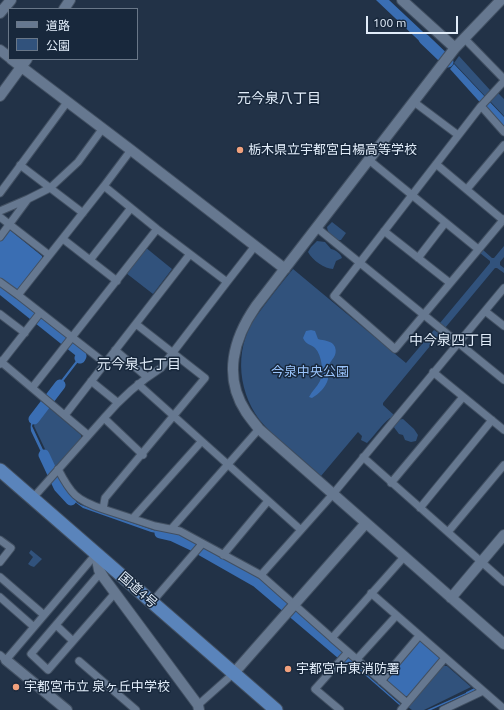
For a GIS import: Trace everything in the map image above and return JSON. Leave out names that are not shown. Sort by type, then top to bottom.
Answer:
[{"type":"highway","name":"国道4号","points":[[0,470],[276,710]]},
{"type":"street","points":[[0,13],[11,0]]},
{"type":"street","points":[[402,0],[455,48]]},
{"type":"street","points":[[501,0],[445,60],[247,319],[241,330],[236,345],[233,362],[234,379],[238,394],[245,412],[259,429],[504,644]]},
{"type":"street","points":[[436,164],[504,219],[395,349],[334,296],[458,135],[504,80],[464,38]]},
{"type":"street","points":[[0,50],[8,56]]},
{"type":"street","points":[[0,96],[24,63],[68,101],[285,269]]},
{"type":"street","points":[[0,193],[68,101]]},
{"type":"street","points":[[414,102],[458,135]]},
{"type":"street","points":[[484,103],[504,132]]},
{"type":"street","points":[[0,211],[50,188],[78,162],[103,128]]},
{"type":"street","points":[[467,189],[504,145]]},
{"type":"street","points":[[18,295],[131,150]]},
{"type":"street","points":[[369,160],[411,196],[478,249]]},
{"type":"street","points":[[20,165],[83,213]]},
{"type":"street","points":[[104,186],[157,229],[227,282]]},
{"type":"street","points":[[0,237],[28,199]]},
{"type":"street","points":[[90,260],[131,208]]},
{"type":"street","points":[[0,217],[50,255]]},
{"type":"street","points":[[418,258],[445,223]]},
{"type":"street","points":[[317,228],[504,380]]},
{"type":"street","points":[[32,388],[157,229]]},
{"type":"street","points":[[384,231],[450,283]]},
{"type":"street","points":[[63,239],[116,281]]},
{"type":"street","points":[[32,499],[117,402],[147,377],[161,368],[255,246]]},
{"type":"street","points":[[65,415],[190,254]]},
{"type":"street","points":[[0,282],[105,363]]},
{"type":"street","points":[[261,575],[333,494],[504,288]]},
{"type":"street","points":[[485,311],[504,326]]},
{"type":"street","points":[[40,313],[1,362],[88,435]]},
{"type":"street","points":[[0,314],[25,333]]},
{"type":"street","points":[[103,508],[105,498],[205,378],[136,324]]},
{"type":"street","points":[[115,350],[147,377]]},
{"type":"street","points":[[433,372],[504,430]]},
{"type":"street","points":[[91,381],[117,402]]},
{"type":"street","points":[[138,384],[301,530]]},
{"type":"street","points":[[391,483],[463,397]]},
{"type":"street","points":[[104,418],[142,455]]},
{"type":"street","points":[[420,508],[492,420]]},
{"type":"street","points":[[172,528],[259,429]]},
{"type":"street","points":[[133,518],[201,442]]},
{"type":"street","points":[[363,457],[504,582]]},
{"type":"street","points":[[448,532],[504,465]]},
{"type":"street","points":[[58,469],[73,494],[85,502],[155,526],[172,528],[180,531],[261,575],[407,703]]},
{"type":"street","points":[[223,555],[268,501]]},
{"type":"street","points":[[96,554],[100,572],[198,708],[234,673],[366,524]]},
{"type":"street","points":[[451,598],[504,535]]},
{"type":"street","points":[[0,540],[11,548],[0,562]]},
{"type":"street","points":[[152,602],[202,544]]},
{"type":"street","points":[[67,710],[3,657],[34,627],[96,554]]},
{"type":"street","points":[[332,638],[404,557]]},
{"type":"street","points":[[100,572],[31,654],[48,670],[115,593]]},
{"type":"street","points":[[0,577],[44,615]]},
{"type":"street","points":[[371,593],[504,709]]},
{"type":"street","points":[[0,597],[34,627]]},
{"type":"street","points":[[357,660],[396,616]]},
{"type":"street","points":[[56,625],[73,641]]},
{"type":"street","points":[[381,681],[420,636]]},
{"type":"street","points":[[340,710],[316,688],[348,652]]},
{"type":"street","points":[[401,710],[445,658]]},
{"type":"street","points":[[79,661],[136,710]]},
{"type":"street","points":[[443,710],[482,691]]},
{"type":"green space","points":[[459,56],[490,90],[485,96],[454,63]]},
{"type":"green space","points":[[497,92],[504,99],[504,116],[490,101]]},
{"type":"green space","points":[[332,222],[346,233],[341,240],[334,238],[328,232],[327,227]]},
{"type":"green space","points":[[317,241],[325,242],[342,258],[336,261],[333,269],[319,264],[308,252]]},
{"type":"green space","points":[[504,246],[504,257],[500,262],[500,265],[504,268],[504,273],[495,268],[445,328],[440,323],[490,263],[490,261],[479,253],[482,249],[494,258]]},
{"type":"green space","points":[[145,247],[172,269],[153,294],[126,273]]},
{"type":"green space","name":"今泉中央公園","points":[[293,269],[406,363],[434,330],[440,334],[383,403],[383,405],[394,415],[391,419],[390,418],[367,443],[361,440],[362,436],[358,432],[321,476],[264,425],[255,413],[249,401],[244,387],[242,373],[241,359],[243,345],[248,331],[255,318]]},
{"type":"green space","points":[[48,407],[81,435],[81,439],[54,468],[34,426],[36,421]]},
{"type":"green space","points":[[403,419],[418,435],[416,441],[411,442],[405,440],[403,435],[399,434],[393,426],[397,420]]},
{"type":"green space","points":[[31,550],[42,559],[34,567],[28,564],[33,557],[29,553]]},
{"type":"green space","points":[[443,666],[447,666],[471,687],[424,710],[412,710],[408,707]]},
{"type":"shaded area","points":[[376,0],[389,0],[438,46],[432,53]]},
{"type":"shaded area","points":[[454,64],[504,117],[504,129],[450,69]]},
{"type":"shaded area","points":[[7,231],[11,231],[42,256],[42,260],[20,290],[15,291],[0,279],[0,241]]},
{"type":"shaded area","points":[[0,289],[30,312],[29,313],[0,291]]},
{"type":"shaded area","points":[[306,331],[315,331],[318,339],[332,343],[336,350],[336,353],[328,367],[328,379],[326,385],[312,398],[309,397],[320,381],[322,369],[321,359],[317,351],[303,338]]},
{"type":"shaded area","points":[[75,347],[81,352],[81,358],[51,397],[49,396],[79,357],[79,353],[74,348]]},
{"type":"shaded area","points":[[42,406],[43,407],[32,426],[51,467],[49,469],[31,431],[32,420]]},
{"type":"shaded area","points":[[57,482],[59,482],[71,498],[81,505],[153,530],[175,534],[194,545],[193,546],[174,536],[151,532],[83,508],[67,496]]},
{"type":"shaded area","points":[[205,551],[257,581],[283,602],[281,604],[256,582],[204,552]]},
{"type":"shaded area","points":[[302,617],[337,649],[336,650],[300,618]]},
{"type":"shaded area","points":[[418,642],[423,642],[439,656],[440,660],[409,696],[404,696],[388,682],[388,678]]},
{"type":"shaded area","points":[[350,660],[407,710],[405,710],[349,661]]},
{"type":"shaded area","points":[[468,692],[469,693],[431,710],[427,710]]},
{"type":"waterway","points":[[424,39],[448,62]]},
{"type":"waterway","points":[[0,288],[80,352],[80,358]]},
{"type":"waterway","points":[[34,419],[60,385]]},
{"type":"waterway","points":[[44,455],[59,487],[71,500]]},
{"type":"waterway","points":[[160,533],[173,536],[192,545],[257,582],[350,661]]},
{"type":"waterway","points":[[467,693],[477,688]]},
{"type":"place","name":"栃木県立宇都宮白楊高等学校","points":[[240,150]]},
{"type":"place","name":"宇都宮市東消防署","points":[[288,669]]},
{"type":"place","name":"宇都宮市立 泉ヶ丘中学校","points":[[16,687]]},
{"type":"district","name":"元今泉八丁目","points":[[279,98]]},
{"type":"district","name":"中今泉四丁目","points":[[451,340]]},
{"type":"district","name":"元今泉七丁目","points":[[139,364]]}]
